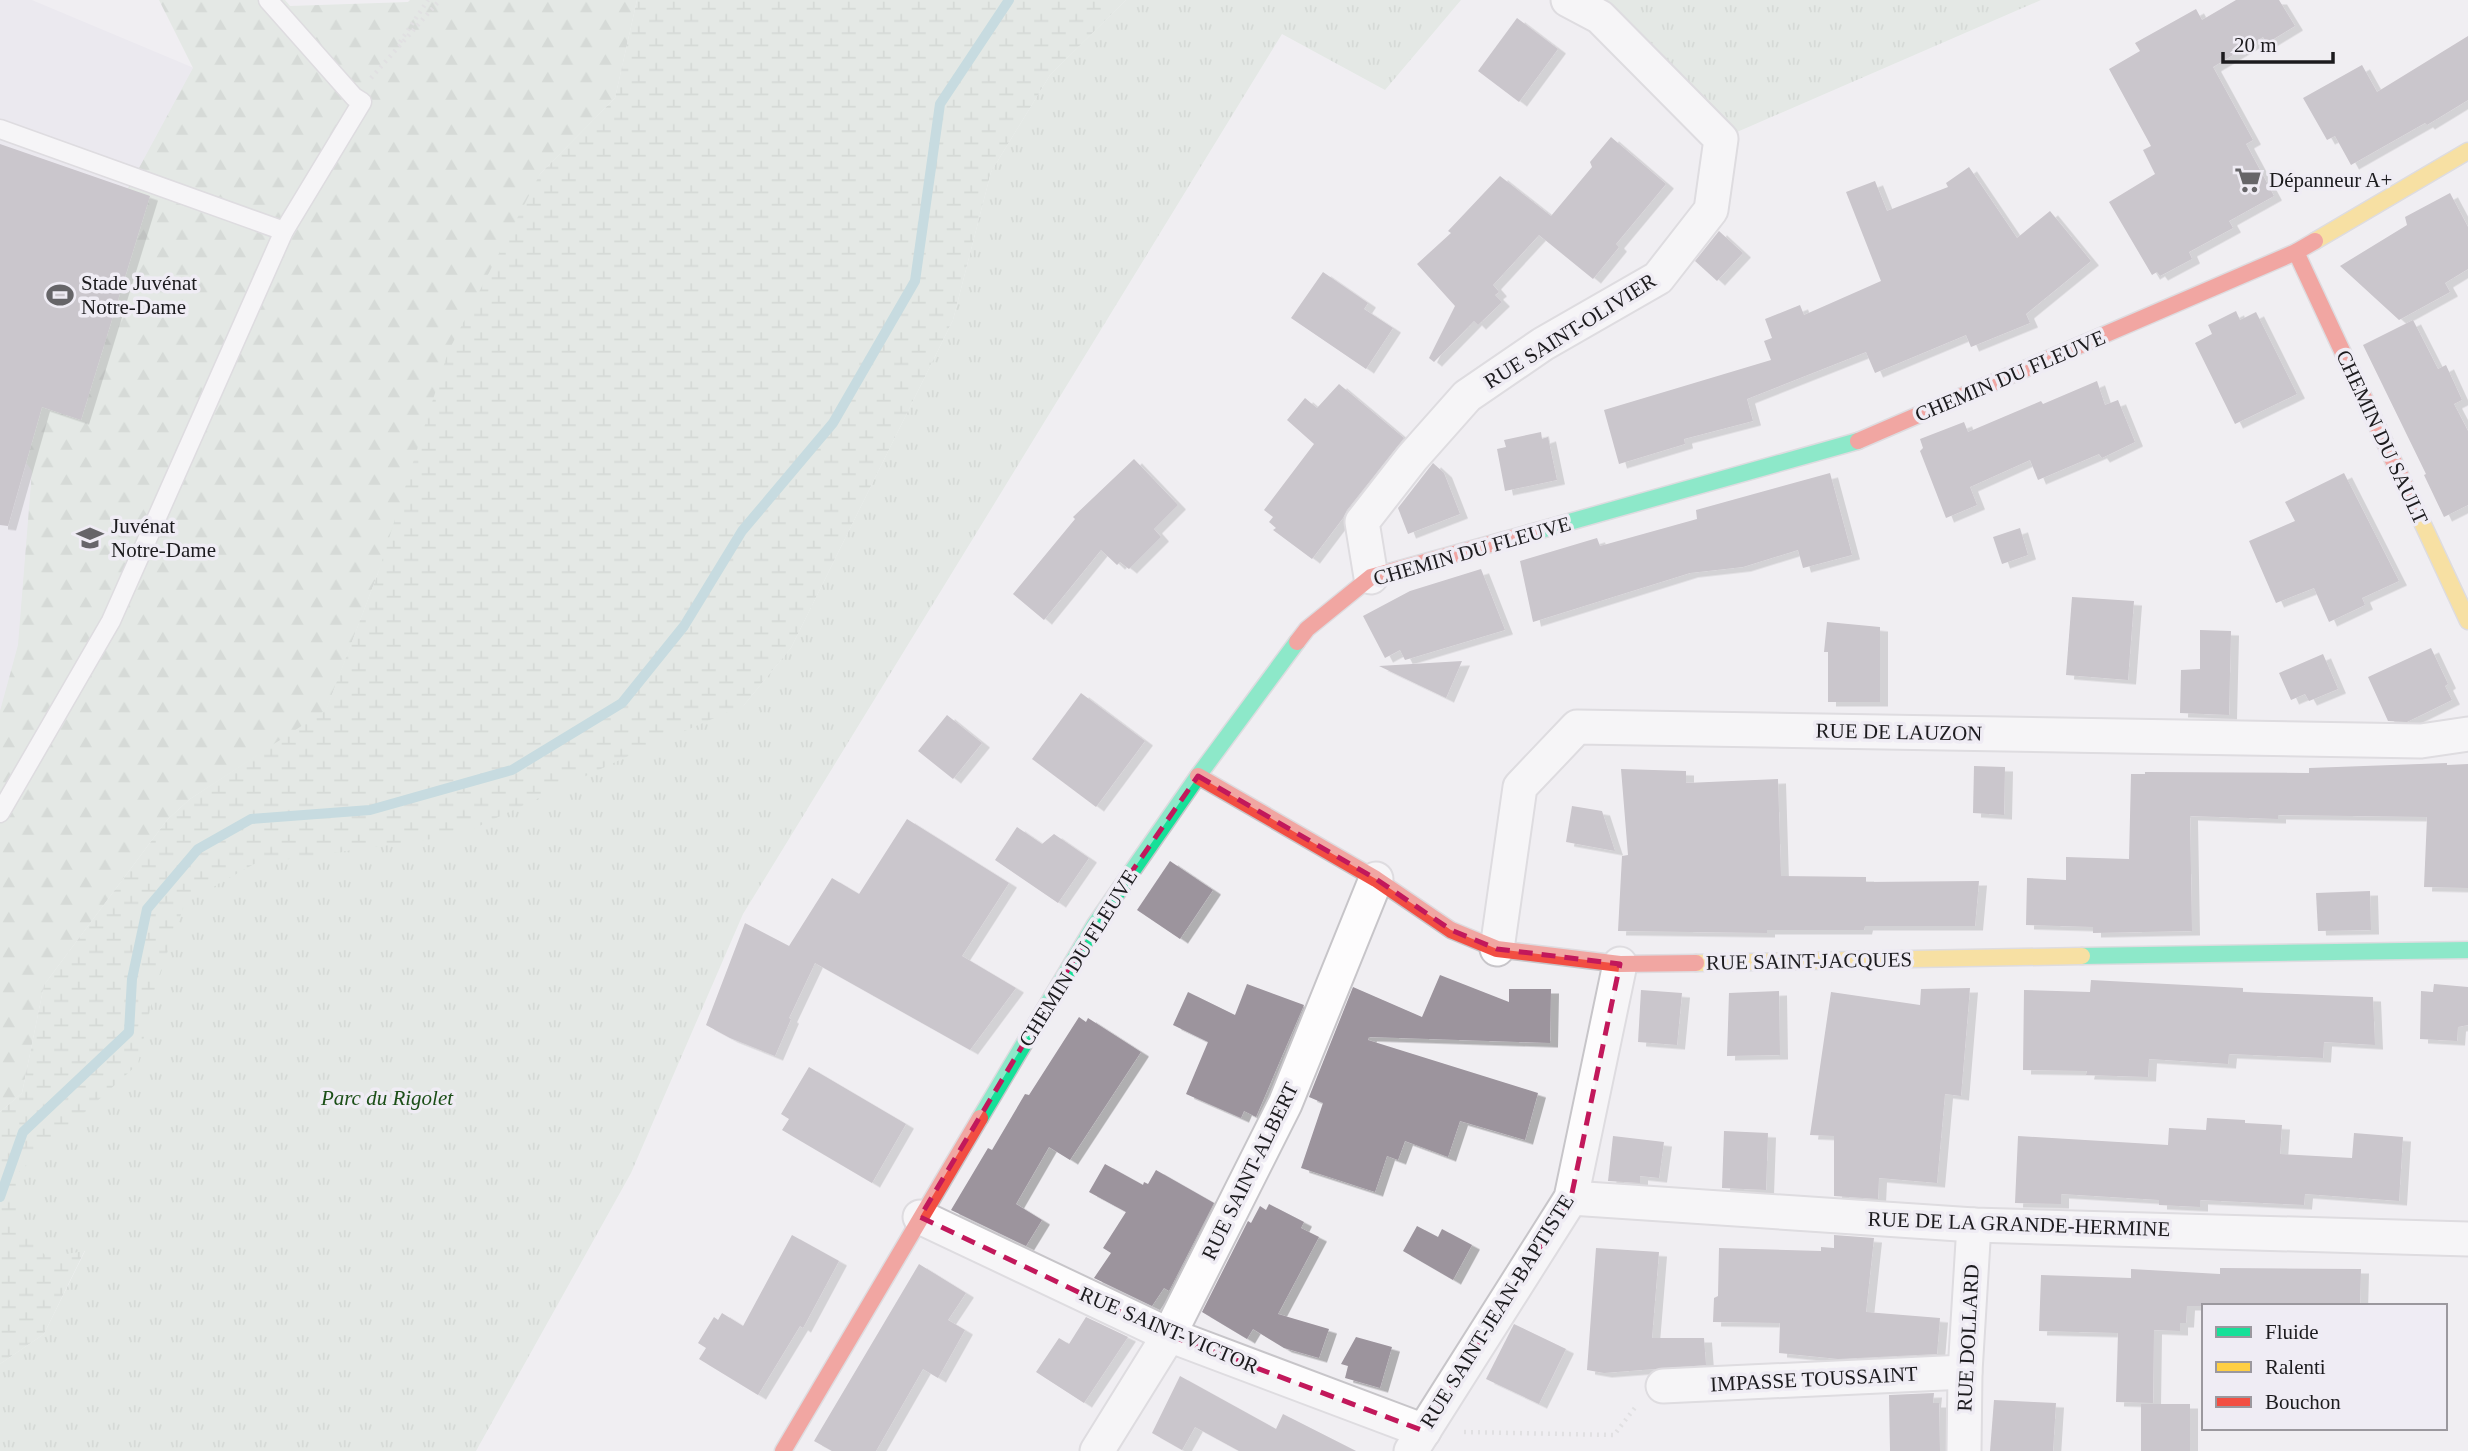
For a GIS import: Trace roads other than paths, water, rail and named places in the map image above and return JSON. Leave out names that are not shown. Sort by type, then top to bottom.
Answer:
[{"type":"street","name":"RUE SAINT-OLIVIER","points":[[1371,577],[1362,522],[1412,458],[1467,396],[1543,344],[1658,278],[1711,210],[1721,139],[1600,17],[1568,0]]},
{"type":"street","name":"CHEMIN DU FLEUVE","points":[[783,1451],[1094,926],[1198,776],[1307,629],[1371,577],[1857,442],[2296,252],[2468,151]]},
{"type":"street","name":"CHEMIN DU SAULT","points":[[2296,252],[2468,621]]},
{"type":"street","name":"RUE DE LAUZON","points":[[1497,949],[1520,787],[1577,727],[2421,741],[2468,734]]},
{"type":"street","name":"RUE SAINT-JACQUES","points":[[1198,776],[1376,879],[1451,930],[1497,949],[1620,964],[2468,950]]},
{"type":"street","name":"RUE SAINT-ALBERT","points":[[1097,1451],[1169,1335],[1285,1104],[1376,879]]},
{"type":"street","name":"RUE SAINT-JEAN-BAPTISTE","points":[[1418,1441],[1571,1198],[1620,964]]},
{"type":"street","name":"RUE DE LA GRANDE-HERMINE","points":[[1571,1198],[1974,1226],[2468,1239]]},
{"type":"street","name":"RUE SAINT-VICTOR","points":[[920,1217],[1169,1335],[1418,1441]]},
{"type":"street","name":"RUE DOLLARD","points":[[1964,1451],[1965,1372],[1974,1226]]},
{"type":"street","name":"IMPASSE TOUSSAINT","points":[[1653,1391],[1965,1372]]},
{"type":"lane","points":[[0,813],[111,621],[284,231],[362,102],[268,0]]},
{"type":"lane","points":[[0,129],[284,231]]},
{"type":"waterway","points":[[0,1197],[23,1132],[129,1032],[132,979],[147,909],[198,849],[251,819],[370,810],[512,770],[622,703],[684,626],[742,531],[833,423],[915,281],[940,104],[1009,0]]},
{"type":"place","name":"Dépanneur A+","points":[[2248,180]]},
{"type":"place","name":"Stade Juvénat Notre-Dame","points":[[60,295]]},
{"type":"place","name":"Juvénat Notre-Dame","points":[[90,538]]},
{"type":"park label","name":"Parc du Rigolet","points":[[387,1098]]}]
